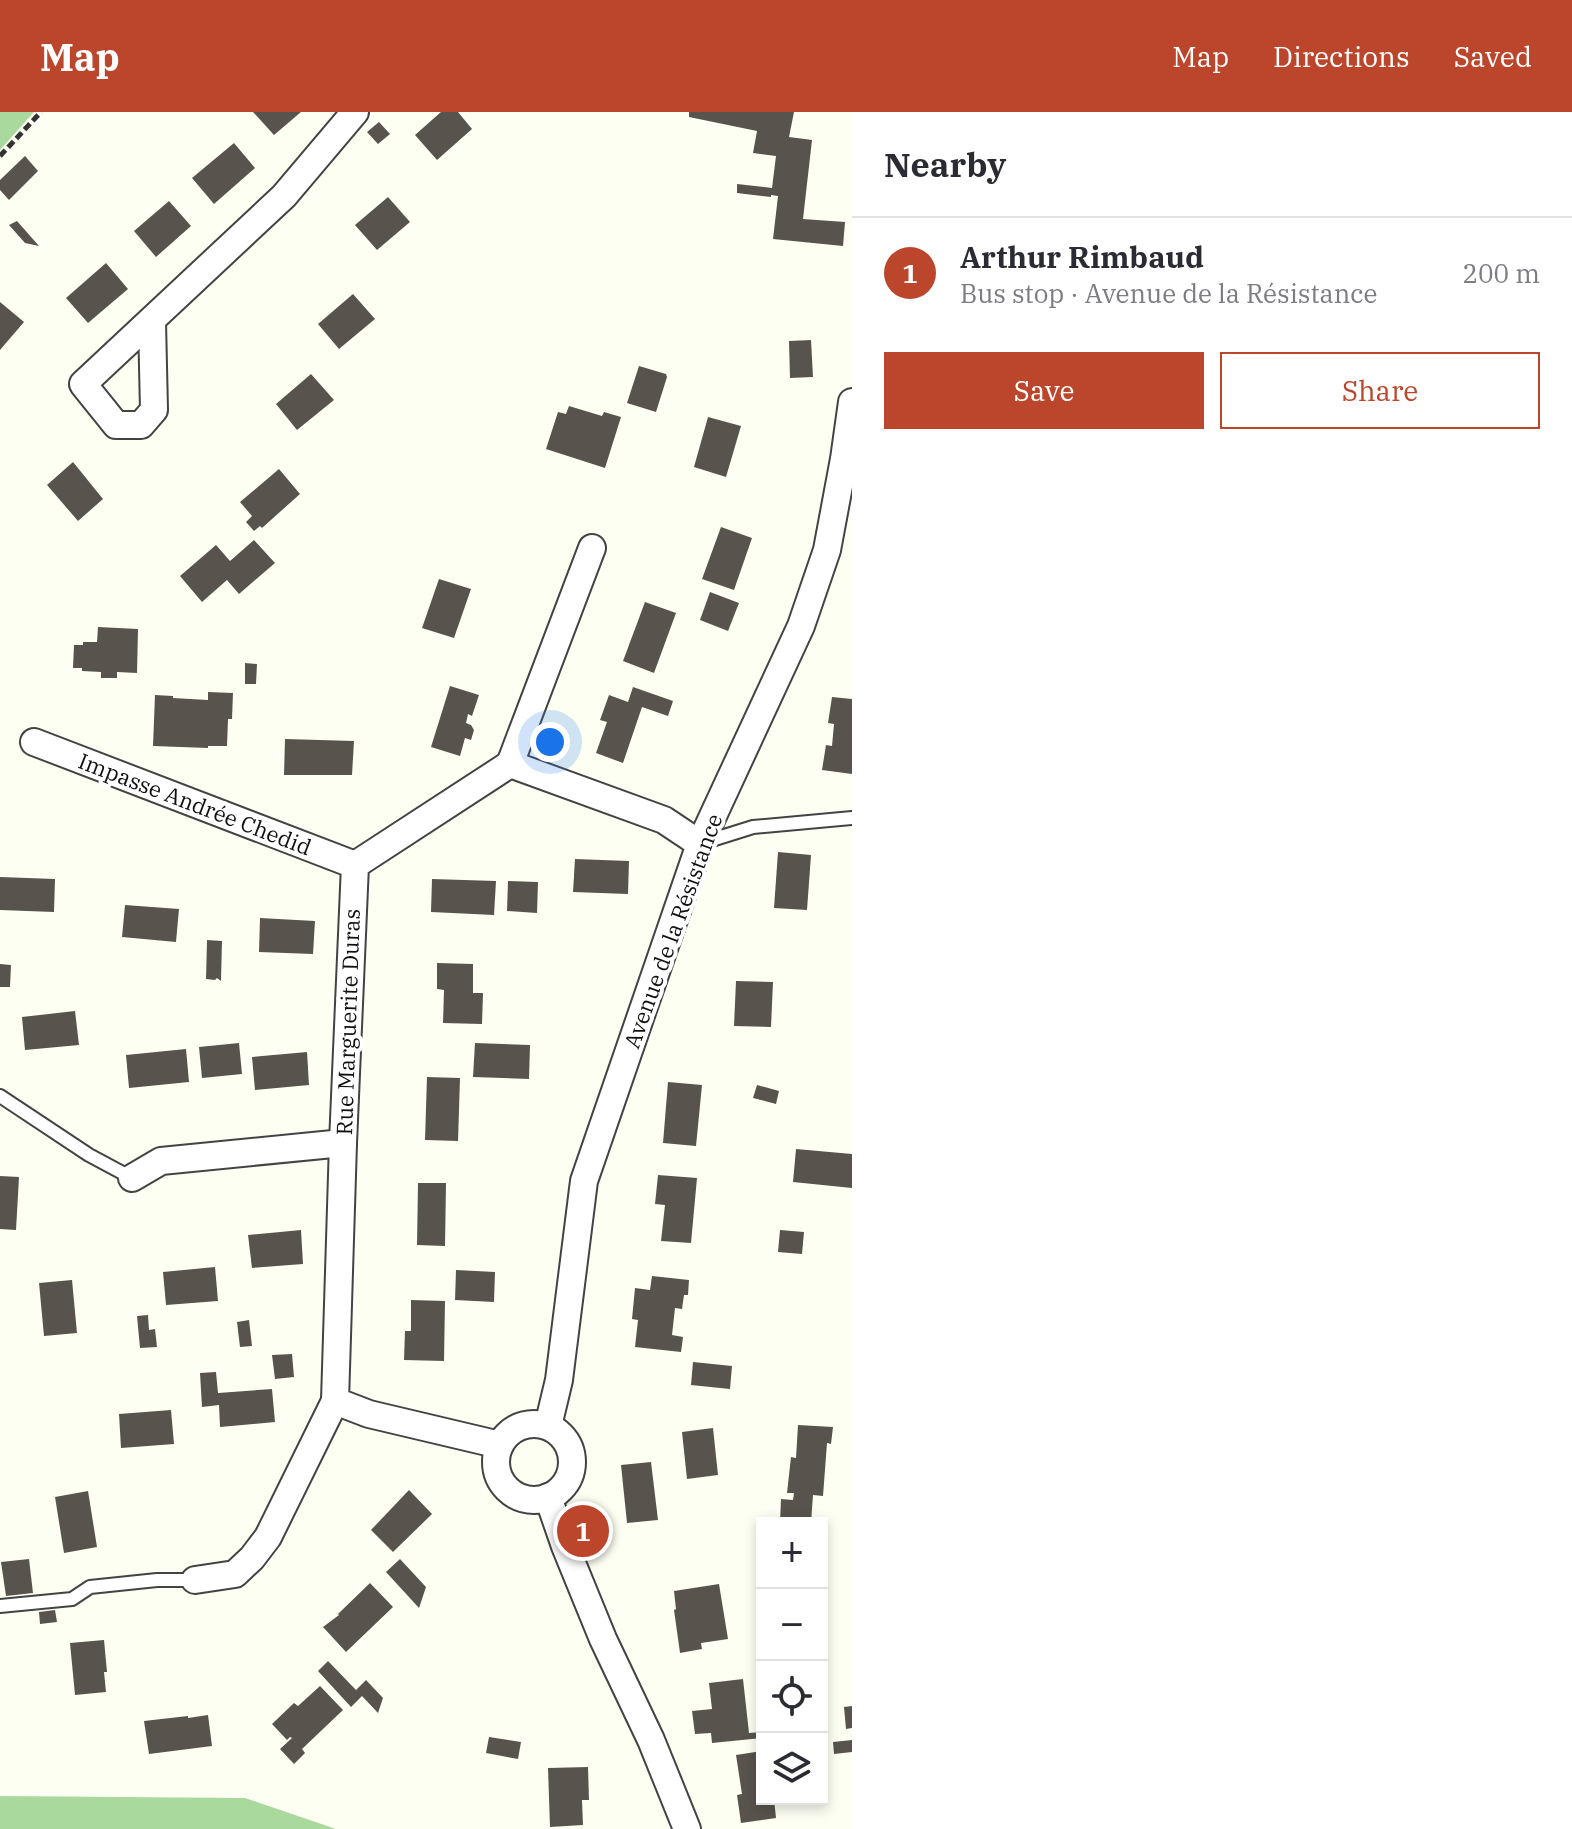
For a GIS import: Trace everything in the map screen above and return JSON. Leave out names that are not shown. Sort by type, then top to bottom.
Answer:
[{"type":"street","points":[[152,322],[284,196],[355,112]]},
{"type":"street","name":"Avenue de la Résistance","points":[[548,1426],[559,1380],[584,1181],[700,844],[801,626],[840,551],[844,459],[852,402]]},
{"type":"street","points":[[355,865],[510,764],[592,548]]},
{"type":"street","name":"Impasse Andrée Chedid","points":[[34,742],[355,865]]},
{"type":"street","points":[[510,764],[664,820],[700,844]]},
{"type":"street","name":"Rue Marguerite Duras","points":[[335,1401],[355,865]]},
{"type":"street","points":[[132,1178],[161,1161],[343,1143]]},
{"type":"street","points":[[195,1580],[235,1574],[252,1558],[268,1537],[335,1401],[369,1414],[500,1445]]},
{"type":"street","points":[[537,1424],[548,1426],[566,1440],[571,1450],[571,1473],[558,1491],[548,1497],[525,1498],[515,1494],[506,1487],[496,1467],[500,1445],[515,1428],[537,1424]]},
{"type":"street","points":[[548,1497],[603,1639],[651,1740],[687,1829]]},
{"type":"lane","points":[[700,844],[753,827],[852,818]]},
{"type":"lane","points":[[0,1096],[89,1155],[132,1178]]},
{"type":"lane","points":[[0,1606],[72,1599],[90,1587],[157,1580],[195,1580]]},
{"type":"path","points":[[0,156],[41,112]]},
{"type":"green space","points":[[0,112],[34,112],[0,150]]},
{"type":"green space","points":[[0,1796],[245,1798],[336,1829],[0,1829]]},
{"type":"building","points":[[253,112],[301,112],[274,135]]},
{"type":"building","points":[[441,112],[458,112],[472,129],[437,160],[415,135]]},
{"type":"building","points":[[689,112],[794,112],[789,137],[812,140],[803,219],[845,222],[843,246],[773,239],[778,196],[737,193],[737,184],[772,188],[776,156],[753,153],[757,131],[689,117]]},
{"type":"building","points":[[379,122],[390,134],[378,144],[367,132]]},
{"type":"building","points":[[234,143],[255,168],[214,204],[192,178]]},
{"type":"building","points":[[25,156],[38,171],[9,200],[0,190],[0,180]]},
{"type":"building","points":[[388,197],[410,222],[377,250],[355,225]]},
{"type":"building","points":[[169,201],[191,226],[156,257],[134,231]]},
{"type":"building","points":[[17,221],[39,246],[25,243],[9,225]]},
{"type":"building","points":[[106,263],[128,289],[88,323],[66,298]]},
{"type":"building","points":[[353,294],[375,319],[339,349],[318,324]]},
{"type":"building","points":[[0,302],[24,322],[0,350]]},
{"type":"building","points":[[811,340],[813,377],[790,378],[789,341]]},
{"type":"building","points":[[639,366],[666,374],[656,412],[627,403]]},
{"type":"building","points":[[311,374],[334,400],[297,430],[276,404]]},
{"type":"building","points":[[569,406],[602,416],[604,412],[621,417],[605,468],[546,449],[558,412],[566,414]]},
{"type":"building","points":[[708,417],[741,426],[726,477],[694,467]]},
{"type":"building","points":[[73,462],[103,499],[78,521],[47,485]]},
{"type":"building","points":[[279,469],[300,494],[262,528],[260,526],[254,531],[246,522],[252,516],[240,502]]},
{"type":"building","points":[[721,527],[752,538],[734,590],[702,579]]},
{"type":"building","points":[[254,540],[275,563],[239,594],[227,580],[202,602],[180,576],[216,545],[230,561]]},
{"type":"building","points":[[439,579],[471,589],[454,638],[422,628]]},
{"type":"building","points":[[710,592],[739,603],[728,631],[700,620]]},
{"type":"building","points":[[645,602],[676,613],[654,673],[623,661]]},
{"type":"building","points":[[98,627],[138,629],[137,673],[117,672],[117,678],[101,678],[101,672],[73,668],[74,645],[97,642]]},
{"type":"building","points":[[245,663],[257,664],[256,684],[245,684]]},
{"type":"building","points":[[450,686],[479,695],[472,716],[468,714],[466,723],[474,730],[471,740],[465,738],[460,756],[431,747]]},
{"type":"building","points":[[633,687],[673,701],[668,716],[642,707],[623,763],[596,753],[607,722],[600,720],[609,695],[628,702]]},
{"type":"building","points":[[208,692],[233,693],[227,746],[153,746],[155,695],[208,700]]},
{"type":"building","points":[[832,697],[852,699],[852,774],[822,770],[826,745],[832,746],[834,724],[828,723]]},
{"type":"building","points":[[285,739],[354,741],[352,775],[284,775]]},
{"type":"building","points":[[778,852],[811,855],[807,910],[774,908]]},
{"type":"building","points":[[575,859],[629,861],[628,894],[573,892]]},
{"type":"building","points":[[0,877],[55,879],[54,912],[0,910]]},
{"type":"building","points":[[432,879],[496,881],[494,915],[431,912]]},
{"type":"building","points":[[508,881],[538,882],[537,913],[507,911]]},
{"type":"building","points":[[125,905],[179,909],[176,942],[122,937]]},
{"type":"building","points":[[260,918],[315,921],[313,954],[259,952]]},
{"type":"building","points":[[207,940],[222,941],[221,981],[217,978],[206,979]]},
{"type":"building","points":[[437,963],[473,964],[473,993],[483,993],[482,1024],[443,1023],[444,990],[437,989]]},
{"type":"building","points":[[0,964],[11,965],[10,987],[0,987]]},
{"type":"building","points":[[736,981],[773,982],[771,1027],[734,1026]]},
{"type":"building","points":[[75,1011],[79,1045],[25,1050],[22,1017]]},
{"type":"building","points":[[239,1043],[242,1074],[202,1078],[199,1047]]},
{"type":"building","points":[[475,1043],[530,1045],[529,1079],[473,1077]]},
{"type":"building","points":[[186,1049],[189,1082],[129,1088],[126,1055]]},
{"type":"building","points":[[307,1052],[309,1085],[255,1090],[252,1057]]},
{"type":"building","points":[[427,1077],[460,1078],[458,1141],[425,1140]]},
{"type":"building","points":[[668,1082],[702,1085],[696,1146],[663,1143]]},
{"type":"building","points":[[757,1085],[779,1091],[776,1104],[753,1098]]},
{"type":"building","points":[[796,1149],[852,1154],[852,1188],[793,1182]]},
{"type":"building","points":[[658,1175],[697,1178],[691,1243],[661,1241],[665,1205],[655,1204]]},
{"type":"building","points":[[0,1176],[19,1177],[16,1230],[0,1229]]},
{"type":"building","points":[[418,1183],[446,1183],[445,1246],[417,1245]]},
{"type":"building","points":[[301,1230],[303,1264],[252,1268],[248,1235]]},
{"type":"building","points":[[780,1230],[804,1232],[802,1254],[778,1252]]},
{"type":"building","points":[[215,1267],[218,1301],[166,1305],[163,1272]]},
{"type":"building","points":[[456,1270],[495,1272],[494,1302],[455,1300]]},
{"type":"building","points":[[652,1276],[689,1280],[688,1295],[684,1295],[682,1309],[675,1308],[672,1335],[683,1337],[681,1352],[635,1347],[638,1320],[632,1319],[635,1288],[650,1290]]},
{"type":"building","points":[[72,1280],[77,1333],[44,1336],[39,1283]]},
{"type":"building","points":[[411,1300],[445,1301],[444,1361],[404,1360],[405,1331],[411,1331]]},
{"type":"building","points":[[148,1315],[149,1330],[155,1329],[157,1347],[140,1348],[137,1316]]},
{"type":"building","points":[[249,1320],[252,1346],[240,1347],[237,1322]]},
{"type":"building","points":[[292,1354],[294,1377],[275,1379],[272,1355]]},
{"type":"building","points":[[693,1362],[732,1366],[730,1389],[691,1385]]},
{"type":"building","points":[[216,1372],[218,1393],[272,1389],[275,1422],[220,1427],[219,1405],[202,1407],[200,1373]]},
{"type":"building","points":[[171,1410],[174,1444],[121,1448],[119,1414]]},
{"type":"building","points":[[798,1425],[833,1427],[831,1444],[827,1443],[823,1496],[813,1495],[811,1517],[780,1517],[781,1499],[793,1500],[794,1493],[787,1493],[791,1457],[796,1458]]},
{"type":"building","points":[[713,1428],[718,1475],[687,1479],[682,1432]]},
{"type":"building","points":[[651,1462],[658,1520],[627,1523],[621,1465]]},
{"type":"building","points":[[409,1490],[432,1514],[393,1552],[371,1530]]},
{"type":"building","points":[[88,1491],[97,1547],[64,1553],[55,1497]]},
{"type":"building","points":[[29,1559],[33,1593],[6,1596],[1,1562]]},
{"type":"building","points":[[400,1559],[426,1587],[419,1608],[386,1572]]},
{"type":"building","points":[[370,1583],[393,1607],[346,1652],[323,1627]]},
{"type":"building","points":[[719,1584],[728,1639],[701,1643],[702,1649],[680,1653],[674,1591]]},
{"type":"building","points":[[55,1610],[57,1622],[40,1624],[39,1612]]},
{"type":"building","points":[[104,1640],[106,1692],[75,1695],[70,1643]]},
{"type":"building","points":[[328,1661],[356,1690],[366,1680],[383,1698],[378,1713],[362,1696],[351,1707],[318,1671]]},
{"type":"building","points":[[743,1679],[749,1733],[756,1732],[756,1739],[712,1743],[711,1733],[695,1734],[692,1711],[712,1709],[709,1683]]},
{"type":"building","points":[[320,1686],[343,1710],[302,1749],[305,1753],[294,1764],[280,1749],[292,1738],[287,1740],[272,1724],[294,1703],[298,1706]]},
{"type":"building","points":[[852,1706],[852,1728],[846,1729],[844,1707]]},
{"type":"building","points":[[208,1715],[212,1746],[149,1754],[144,1721]]},
{"type":"building","points":[[489,1737],[521,1742],[518,1759],[486,1753]]},
{"type":"building","points":[[852,1740],[852,1752],[834,1754],[833,1742]]},
{"type":"building","points":[[756,1752],[756,1805],[775,1805],[776,1818],[741,1823],[737,1795],[742,1794],[736,1755]]},
{"type":"building","points":[[588,1767],[589,1800],[582,1800],[583,1825],[550,1827],[548,1768]]},
{"type":"place","name":"Arthur Rimbaud","points":[[583,1531]]}]
